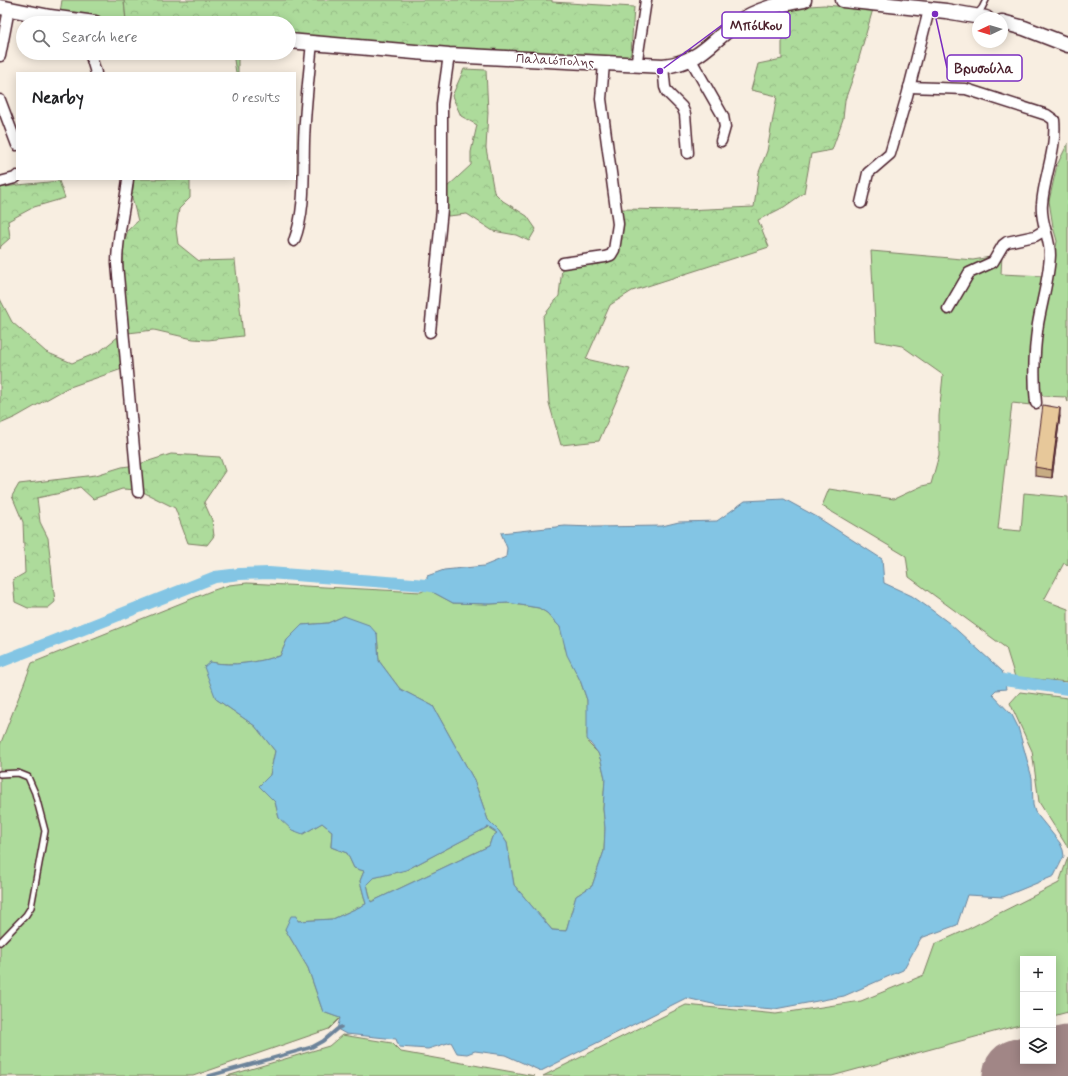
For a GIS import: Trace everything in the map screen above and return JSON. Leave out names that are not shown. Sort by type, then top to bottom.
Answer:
[{"type":"main road","name":"Παλαιόπολης","points":[[296,41],[449,55],[636,66],[663,66],[674,65],[691,60],[748,16],[773,6],[804,0]]},
{"type":"main road","points":[[843,0],[911,4],[929,10],[972,16]]},
{"type":"main road","points":[[5,8],[49,16]]},
{"type":"main road","points":[[1008,24],[1024,28],[1068,45]]},
{"type":"street","points":[[636,66],[646,0]]},
{"type":"street","points":[[0,56],[5,8]]},
{"type":"street","points":[[861,203],[868,173],[890,154],[929,10]]},
{"type":"street","points":[[294,241],[299,227],[302,204],[306,109],[312,42]]},
{"type":"street","points":[[430,332],[442,209],[442,104],[449,55]]},
{"type":"street","points":[[92,60],[96,72]]},
{"type":"street","points":[[691,60],[723,116],[725,127],[721,141]]},
{"type":"street","points":[[563,263],[608,257],[614,250],[618,224],[601,99],[604,64]]},
{"type":"street","points":[[663,66],[665,87],[667,92],[682,107],[685,114],[688,153]]},
{"type":"street","points":[[909,87],[966,88],[1051,117],[1054,120],[1053,146],[1042,203],[1042,215],[1050,246],[1050,255],[1038,324],[1035,354],[1034,377],[1036,403]]},
{"type":"street","points":[[0,100],[16,142]]},
{"type":"street","points":[[0,182],[16,177]]},
{"type":"street","points":[[128,180],[126,202],[119,239],[117,264],[138,492]]},
{"type":"street","points":[[948,309],[968,273],[993,262],[1003,245],[1007,242],[1035,236],[1045,230]]},
{"type":"lane","points":[[982,12],[986,0]]},
{"type":"lane","points":[[0,774],[18,773],[28,777],[35,793],[45,831],[31,907],[26,915],[0,942]]},
{"type":"green space","points":[[62,0],[124,0],[126,16],[85,16],[60,13]]},
{"type":"green space","points":[[124,0],[552,0],[552,2],[634,7],[631,54],[627,57],[620,58],[478,51],[296,36],[296,16],[126,16]]},
{"type":"green space","points":[[824,5],[873,9],[855,72],[845,100],[843,119],[832,150],[811,154],[804,193],[784,207],[758,220],[769,247],[632,291],[610,305],[586,359],[630,369],[599,441],[561,445],[549,403],[543,317],[559,296],[562,268],[611,259],[618,254],[623,229],[621,209],[684,210],[754,207],[759,172],[767,151],[777,96],[751,90],[758,64],[782,59],[782,8]]},
{"type":"green space","points":[[234,60],[238,60],[238,72],[236,72]]},
{"type":"green space","points":[[464,69],[486,70],[488,112],[486,148],[494,192],[503,201],[527,216],[536,229],[529,241],[516,235],[493,231],[467,214],[448,216],[446,188],[471,165],[471,152],[477,125],[461,116],[452,96]]},
{"type":"green space","points":[[1068,143],[1068,402],[1066,397],[1043,396],[1038,386],[1041,331],[1057,241],[1049,201],[1057,165]]},
{"type":"green space","points":[[132,180],[190,180],[190,198],[179,209],[176,229],[178,244],[199,261],[235,260],[243,336],[208,340],[193,339],[154,330],[128,333],[125,368],[67,388],[16,417],[0,424],[0,299],[12,322],[46,352],[72,363],[99,352],[119,336],[123,289],[123,246],[128,230],[138,221],[131,194]]},
{"type":"green space","points":[[59,181],[65,198],[34,207],[8,221],[10,238],[1,246],[0,249],[0,188]]},
{"type":"green space","points":[[871,251],[973,260],[1002,255],[1001,274],[1044,276],[1031,353],[1031,405],[1012,403],[998,529],[1021,531],[1024,493],[1068,497],[1068,565],[1064,563],[1044,600],[1068,609],[1068,682],[1015,677],[1006,648],[909,577],[906,556],[822,506],[829,489],[894,499],[922,486],[931,484],[939,455],[939,416],[943,375],[902,346],[876,341]]},
{"type":"green space","points":[[171,454],[220,457],[225,471],[204,502],[212,520],[214,536],[207,545],[188,543],[175,508],[139,490],[122,489],[93,499],[80,487],[37,498],[40,522],[48,538],[55,602],[48,608],[28,608],[15,602],[13,580],[25,573],[23,522],[12,496],[19,484],[96,475]]},
{"type":"green space","points":[[247,583],[421,592],[427,589],[453,603],[508,603],[539,608],[547,613],[560,627],[565,641],[565,648],[580,680],[587,700],[587,734],[589,744],[598,753],[605,778],[603,809],[605,828],[604,851],[592,886],[576,896],[566,931],[552,930],[514,885],[507,843],[499,831],[488,820],[474,780],[433,706],[400,689],[379,661],[377,634],[344,616],[328,623],[302,625],[287,640],[280,656],[237,664],[210,662],[216,699],[255,726],[275,751],[270,775],[260,786],[275,802],[279,818],[303,834],[322,823],[332,831],[331,847],[347,853],[354,868],[364,871],[360,881],[366,904],[333,919],[298,921],[285,929],[308,968],[323,1012],[340,1018],[329,1029],[193,1076],[0,1076],[0,745],[32,663],[211,591],[229,585]]},
{"type":"green space","points":[[1020,692],[1068,698],[1068,848],[1039,802],[1032,751],[1010,703]]},
{"type":"green space","points":[[488,827],[497,833],[492,837],[489,846],[371,902],[367,884],[372,878],[406,870]]},
{"type":"green space","points":[[1068,857],[1068,1012],[1056,1015],[1056,956],[1020,956],[1020,1025],[832,1076],[543,1076],[686,1005],[776,1014],[861,1001],[924,975],[935,944],[1059,883]]},
{"type":"green space","points":[[342,1035],[392,1043],[401,1052],[535,1076],[227,1076],[329,1046]]},
{"type":"water","points":[[784,499],[817,517],[882,559],[884,583],[912,596],[929,608],[949,623],[1002,671],[1006,689],[996,690],[992,694],[1012,715],[1018,727],[1032,778],[1033,805],[1035,812],[1060,843],[1063,850],[1064,856],[1054,876],[1003,897],[967,895],[957,925],[921,938],[903,970],[844,996],[775,1009],[717,1005],[686,998],[541,1071],[505,1055],[475,1051],[467,1054],[457,1053],[451,1042],[428,1049],[399,1047],[396,1039],[346,1034],[337,1029],[340,1018],[323,1012],[308,968],[285,929],[291,916],[297,916],[298,921],[333,919],[366,904],[360,881],[364,871],[354,868],[347,853],[331,847],[332,831],[322,823],[303,834],[292,830],[279,818],[275,802],[259,786],[270,775],[275,751],[255,726],[216,699],[204,667],[210,662],[236,664],[254,662],[280,656],[287,640],[302,625],[328,623],[344,616],[369,625],[377,634],[379,661],[400,689],[433,706],[474,780],[488,820],[499,831],[507,843],[514,885],[552,930],[566,931],[576,896],[592,886],[604,851],[605,828],[603,809],[605,778],[598,753],[587,739],[587,700],[580,680],[567,655],[560,627],[547,613],[539,608],[508,603],[453,603],[427,589],[427,576],[444,570],[484,566],[506,557],[507,548],[501,533],[565,526],[662,526],[679,522],[717,521],[745,501]],"holes":[[[488,827],[497,833],[492,837],[489,846],[371,902],[367,884],[373,878],[406,870]]]},
{"type":"building","points":[[1043,405],[1060,408],[1052,470],[1035,467]]},
{"type":"waterway","points":[[0,662],[215,577],[269,573],[426,585],[442,588]]},
{"type":"waterway","points":[[989,678],[1068,689]]},
{"type":"waterway","points":[[209,1076],[312,1047],[323,1041],[341,1027]]},
{"type":"runway","points":[[1020,1076],[1068,1063]]},
{"type":"place","name":"Βρυσούλα","points":[[935,14]]},
{"type":"place","name":"Μπόικου","points":[[660,71]]}]
